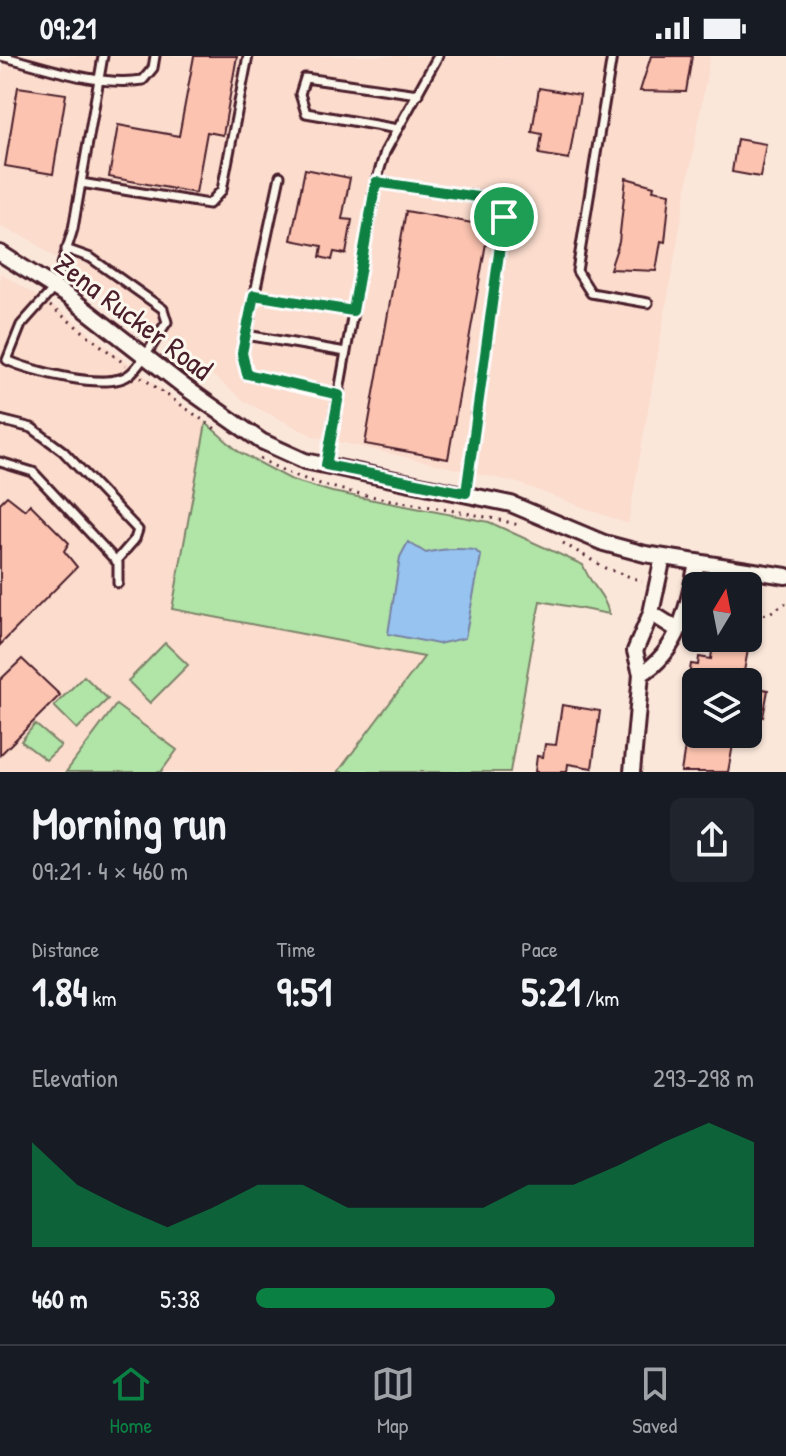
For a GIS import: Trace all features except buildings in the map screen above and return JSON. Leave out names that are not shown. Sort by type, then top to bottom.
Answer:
[{"type":"street","name":"Zena Rucker Road","points":[[0,253],[55,287],[261,441],[305,461],[466,493],[536,512],[604,543],[663,557],[786,576]]},
{"type":"street","points":[[632,772],[641,674],[635,651],[651,613],[663,557]]},
{"type":"street","points":[[641,674],[657,664],[678,630],[686,611],[697,562]]},
{"type":"street","points":[[651,613],[678,630]]},
{"type":"lane","points":[[1,56],[99,80],[124,83],[143,80],[153,68],[155,56]]},
{"type":"lane","points":[[66,249],[91,258],[163,309],[167,322],[129,375],[108,383],[24,368],[7,360],[21,325],[55,287],[81,183],[103,56]]},
{"type":"lane","points":[[81,183],[209,204],[216,199],[222,190],[248,56]]},
{"type":"lane","points":[[326,465],[376,182],[385,152],[438,56]]},
{"type":"lane","points":[[612,56],[577,271],[591,293],[648,303]]},
{"type":"lane","points":[[398,129],[306,113],[300,94],[305,78],[418,94]]},
{"type":"lane","points":[[280,176],[242,353],[247,374],[339,395]]},
{"type":"lane","points":[[376,182],[484,198],[504,217],[466,493]]},
{"type":"lane","points":[[254,295],[353,311]]},
{"type":"lane","points":[[246,335],[346,352]]},
{"type":"lane","points":[[0,420],[32,428],[63,451],[138,530],[135,539],[116,561]]},
{"type":"lane","points":[[0,462],[33,472],[116,561],[118,583]]},
{"type":"path","points":[[762,615],[786,603]]},
{"type":"shaded area","points":[[5,56],[710,56],[628,524],[518,483],[313,436],[247,403],[28,238],[0,227],[0,87]]},
{"type":"shaded area","points":[[0,273],[61,311],[206,423],[172,609],[424,657],[338,772],[0,772]]},
{"type":"green space","points":[[206,423],[239,452],[292,480],[332,492],[489,522],[583,565],[609,614],[540,601],[510,772],[338,772],[424,657],[172,609]]},
{"type":"green space","points":[[165,643],[188,665],[150,703],[128,681]]},
{"type":"green space","points":[[84,676],[108,699],[77,729],[54,706]]},
{"type":"green space","points":[[116,705],[177,750],[161,772],[66,772]]},
{"type":"green space","points":[[35,724],[61,746],[46,760],[21,741]]},
{"type":"water","points":[[408,542],[426,553],[463,549],[475,550],[481,556],[465,638],[438,644],[388,634],[400,557]]},
{"type":"route","points":[[376,182],[484,198],[504,217],[466,493],[326,465],[339,395],[247,374],[242,353],[254,295],[353,311],[376,182]]}]
